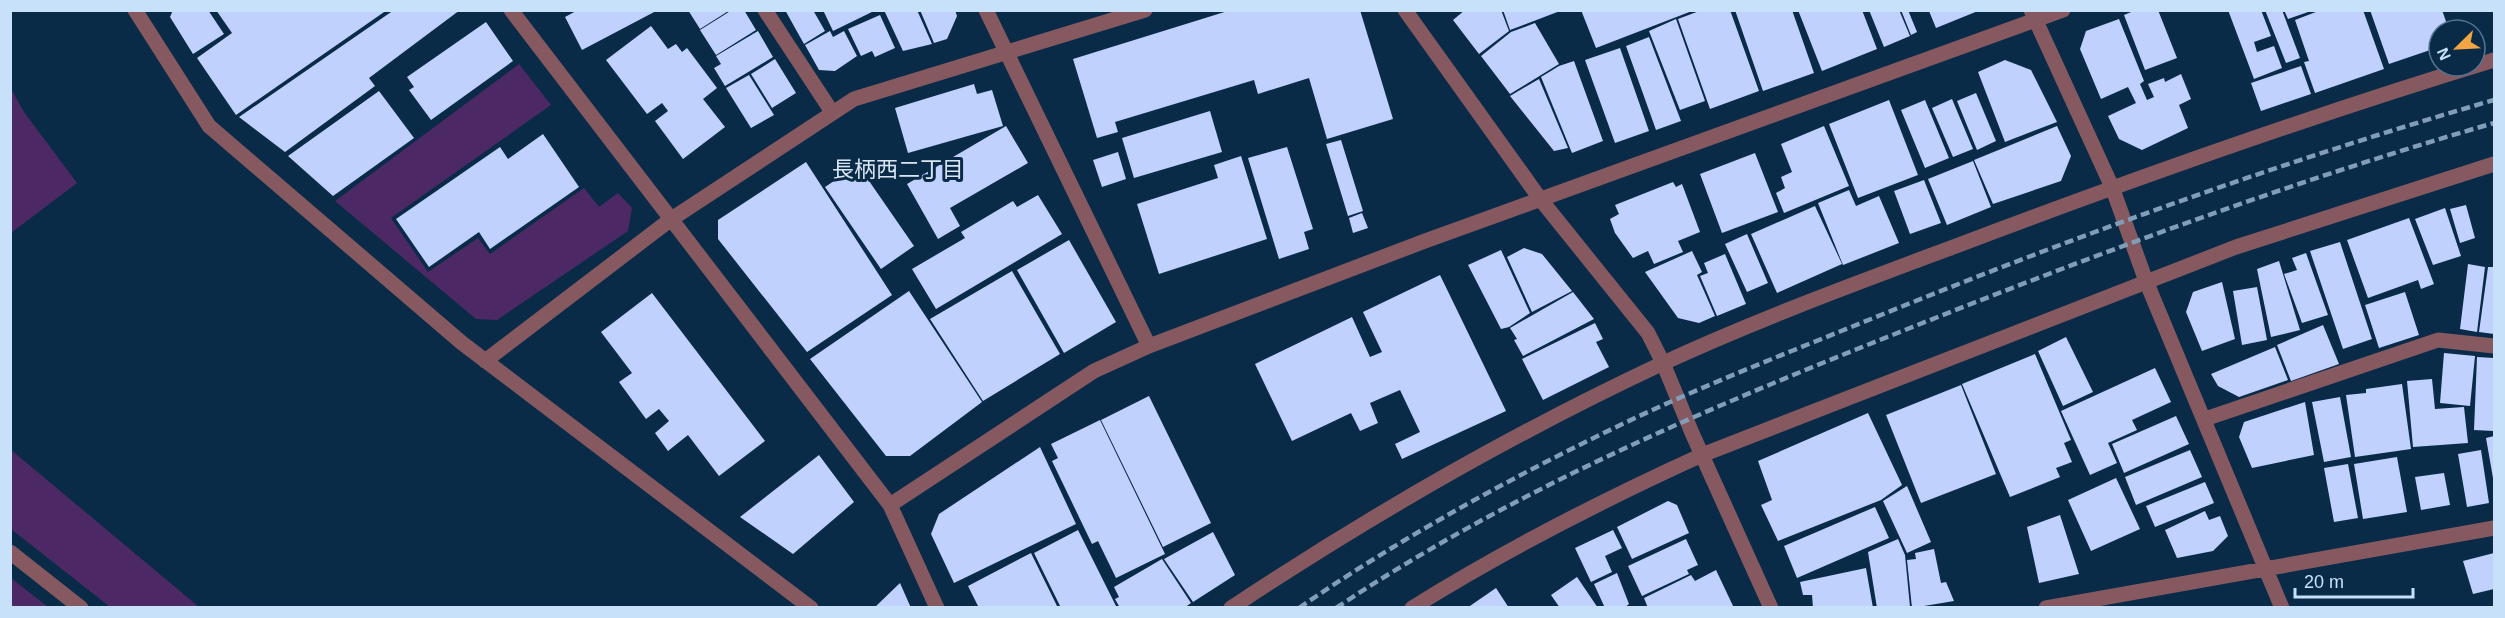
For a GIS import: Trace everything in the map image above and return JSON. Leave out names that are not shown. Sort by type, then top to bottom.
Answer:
[{"type":"street","points":[[135,10],[209,126],[485,362],[811,608]]},
{"type":"street","points":[[511,10],[890,505],[937,608]]},
{"type":"street","points":[[765,10],[832,112]]},
{"type":"street","points":[[986,10],[1004,53],[1149,346]]},
{"type":"street","points":[[485,362],[670,220],[854,99],[1144,10]]},
{"type":"street","points":[[1405,10],[1541,200],[1648,333],[1772,608]]},
{"type":"street","points":[[890,505],[1094,371],[1149,346],[2034,16],[2064,10]]},
{"type":"street","points":[[2034,16],[2112,187],[2146,281],[2282,608]]},
{"type":"street","points":[[1231,608],[1329,543],[1421,488],[1534,427],[1663,363],[1828,294],[2112,187],[2494,60]]},
{"type":"street","points":[[1412,608],[1467,574],[1536,537],[1702,455],[2236,247],[2494,164]]},
{"type":"street","points":[[2205,419],[2438,340],[2494,346]]},
{"type":"street","points":[[2046,608],[2494,528]]},
{"type":"street","points":[[10,552],[81,608]]},
{"type":"shaded area","points":[[519,64],[551,105],[391,218],[428,272],[478,238],[490,254],[584,188],[599,207],[618,193],[632,208],[628,231],[497,320],[476,319],[335,201]]},
{"type":"shaded area","points":[[10,87],[24,112],[77,183],[11,233]]},
{"type":"shaded area","points":[[10,449],[199,607],[110,607],[11,529]]},
{"type":"shaded area","points":[[11,578],[48,607],[11,607]]},
{"type":"building","points":[[173,10],[208,10],[224,34],[193,54],[170,17]]},
{"type":"building","points":[[216,10],[387,10],[236,115],[197,58],[232,33]]},
{"type":"building","points":[[394,10],[460,10],[369,78],[375,86],[285,152],[239,117]]},
{"type":"building","points":[[578,10],[658,10],[582,50],[565,17]]},
{"type":"building","points":[[688,10],[730,10],[700,29]]},
{"type":"building","points":[[732,10],[744,10],[756,30],[716,55],[700,30]]},
{"type":"building","points":[[785,10],[813,10],[825,31],[804,44]]},
{"type":"building","points":[[823,10],[876,10],[833,31]]},
{"type":"building","points":[[884,10],[917,10],[932,44],[903,51]]},
{"type":"building","points":[[920,10],[955,10],[957,16],[947,39],[934,43]]},
{"type":"building","points":[[1231,10],[1360,10],[1393,119],[1327,139],[1309,78],[1258,94],[1254,80],[1115,122],[1118,132],[1097,138],[1073,59]]},
{"type":"building","points":[[1465,10],[1501,10],[1509,31],[1479,54],[1453,20]]},
{"type":"building","points":[[1503,10],[1560,10],[1560,11],[1510,30]]},
{"type":"building","points":[[1581,10],[1692,10],[1692,11],[1596,48]]},
{"type":"building","points":[[1702,10],[1730,10],[1759,91],[1710,109],[1678,19]]},
{"type":"building","points":[[1735,10],[1792,10],[1814,73],[1763,91]]},
{"type":"building","points":[[1798,10],[1862,10],[1877,49],[1822,71]]},
{"type":"building","points":[[1869,10],[1899,10],[1910,36],[1884,47]]},
{"type":"building","points":[[1901,10],[1908,10],[1917,32],[1911,35]]},
{"type":"building","points":[[2136,10],[2158,10],[2177,58],[2145,70],[2124,15]]},
{"type":"building","points":[[2228,10],[2261,10],[2271,36],[2254,42],[2257,52],[2274,46],[2282,68],[2254,79]]},
{"type":"building","points":[[2265,10],[2282,10],[2300,58],[2286,63]]},
{"type":"building","points":[[2284,10],[2311,10],[2311,11],[2288,19]]},
{"type":"building","points":[[2321,10],[2363,10],[2384,69],[2315,93],[2304,62],[2309,61],[2295,20]]},
{"type":"building","points":[[2370,10],[2442,10],[2445,18],[2427,18],[2427,51],[2389,64]]},
{"type":"building","points":[[1929,11],[1978,11],[1936,28]]},
{"type":"building","points":[[880,15],[895,48],[875,57],[872,51],[861,56],[848,29]]},
{"type":"building","points":[[1676,19],[1705,101],[1680,110],[1649,31]]},
{"type":"building","points":[[2119,19],[2144,81],[2140,84],[2147,100],[2154,97],[2148,84],[2164,78],[2165,82],[2181,74],[2191,99],[2179,105],[2188,128],[2142,150],[2119,139],[2108,116],[2136,103],[2128,87],[2101,99],[2080,49],[2086,31]]},
{"type":"building","points":[[486,22],[513,61],[431,120],[409,90],[414,87],[407,77]]},
{"type":"building","points":[[1535,23],[1559,64],[1510,94],[1481,56],[1511,32]]},
{"type":"building","points":[[651,26],[668,49],[676,44],[682,52],[687,48],[717,88],[703,99],[725,127],[683,159],[655,121],[668,111],[662,103],[647,114],[606,60]]},
{"type":"building","points":[[758,31],[773,57],[725,86],[714,68],[721,64],[716,56]]},
{"type":"building","points":[[830,31],[833,37],[844,31],[857,56],[835,71],[819,70],[805,45]]},
{"type":"building","points":[[1649,37],[1681,121],[1656,130],[1626,46]]},
{"type":"building","points":[[1620,48],[1649,131],[1615,143],[1585,60]]},
{"type":"building","points":[[775,59],[796,93],[772,108],[751,74]]},
{"type":"building","points":[[2005,60],[2031,70],[2057,122],[2005,142],[1978,72]]},
{"type":"building","points":[[1574,61],[1603,141],[1572,153],[1541,77],[1559,66]]},
{"type":"building","points":[[2301,66],[2311,94],[2261,111],[2251,83]]},
{"type":"building","points":[[749,75],[774,115],[751,128],[726,88]]},
{"type":"building","points":[[1539,79],[1568,148],[1554,151],[1510,96]]},
{"type":"building","points":[[974,84],[977,94],[992,90],[1003,126],[908,153],[895,108]]},
{"type":"building","points":[[379,91],[414,138],[333,196],[288,156]]},
{"type":"building","points":[[1976,93],[1996,141],[1977,150],[1957,101]]},
{"type":"building","points":[[1952,99],[1973,149],[1953,157],[1932,108]]},
{"type":"building","points":[[1889,100],[1918,175],[1858,198],[1829,124]]},
{"type":"building","points":[[1925,100],[1949,158],[1925,168],[1901,110]]},
{"type":"building","points":[[1210,111],[1222,152],[1134,178],[1122,138]]},
{"type":"building","points":[[1006,126],[1028,163],[950,208],[960,226],[938,239],[907,184]]},
{"type":"building","points":[[1824,126],[1849,186],[1784,213],[1776,193],[1785,188],[1781,177],[1792,172],[1781,144]]},
{"type":"building","points":[[2057,126],[2071,156],[2061,181],[1993,204],[1974,160]]},
{"type":"building","points":[[543,134],[579,187],[490,249],[479,232],[429,267],[396,219],[500,147],[508,159]]},
{"type":"building","points":[[1341,140],[1363,211],[1348,216],[1326,144]]},
{"type":"building","points":[[1287,147],[1313,229],[1304,232],[1309,249],[1279,259],[1248,158]]},
{"type":"building","points":[[1118,152],[1126,179],[1102,187],[1093,160]]},
{"type":"building","points":[[1755,153],[1778,212],[1722,233],[1700,174]]},
{"type":"building","points":[[1241,156],[1267,239],[1159,274],[1137,204],[1218,178],[1214,165]]},
{"type":"building","points":[[1973,161],[1991,207],[1947,225],[1928,179]]},
{"type":"building","points":[[806,162],[892,295],[807,352],[718,239],[718,220]]},
{"type":"building","points":[[858,165],[914,246],[881,269],[825,187]]},
{"type":"building","points":[[1924,180],[1941,223],[1910,234],[1894,191]]},
{"type":"building","points":[[1673,182],[1676,187],[1682,184],[1700,232],[1678,241],[1683,252],[1654,264],[1648,251],[1633,258],[1615,233],[1610,219],[1619,214],[1615,205]]},
{"type":"building","points":[[1849,190],[1856,206],[1879,196],[1899,243],[1843,265],[1818,203]]},
{"type":"building","points":[[1038,195],[1062,234],[936,309],[912,269],[965,238],[961,232],[1013,201],[1017,207]]},
{"type":"building","points":[[2466,205],[2475,238],[2460,243],[2450,209]]},
{"type":"building","points":[[1815,206],[1842,264],[1777,293],[1751,234]]},
{"type":"building","points":[[2445,208],[2461,256],[2433,265],[2415,219]]},
{"type":"building","points":[[1362,213],[1368,228],[1353,233],[1349,218]]},
{"type":"building","points":[[2409,218],[2434,284],[2421,289],[2418,280],[2368,298],[2347,240]]},
{"type":"building","points":[[1747,234],[1768,283],[1747,292],[1725,244]]},
{"type":"building","points":[[1069,240],[1116,322],[1064,353],[1017,270]]},
{"type":"building","points":[[2340,242],[2372,339],[2343,349],[2310,251]]},
{"type":"building","points":[[1524,248],[1542,254],[1572,291],[1532,312],[1507,257]]},
{"type":"building","points":[[1501,250],[1530,313],[1509,327],[1501,329],[1468,265]]},
{"type":"building","points":[[1692,251],[1702,272],[1697,275],[1715,316],[1699,323],[1678,318],[1645,272]]},
{"type":"building","points":[[2306,253],[2328,315],[2302,323],[2284,274],[2297,270],[2292,258]]},
{"type":"building","points":[[1725,254],[1746,304],[1717,316],[1700,276],[1708,273],[1704,263]]},
{"type":"building","points":[[2279,261],[2300,330],[2271,337],[2257,269]]},
{"type":"building","points":[[2468,264],[2485,267],[2477,332],[2460,329]]},
{"type":"building","points":[[2488,267],[2494,267],[2494,334],[2479,332]]},
{"type":"building","points":[[1012,271],[1060,354],[983,401],[930,319]]},
{"type":"building","points":[[1440,275],[1506,411],[1402,459],[1395,444],[1420,432],[1400,390],[1370,403],[1378,423],[1360,431],[1351,413],[1292,441],[1255,364],[1352,317],[1370,357],[1382,352],[1363,312]]},
{"type":"building","points":[[2222,282],[2235,339],[2202,351],[2186,312],[2193,292]]},
{"type":"building","points":[[2257,287],[2267,340],[2242,345],[2233,291]]},
{"type":"building","points":[[909,291],[982,402],[910,456],[886,456],[810,359]]},
{"type":"building","points":[[1573,292],[1594,319],[1523,356],[1510,328]]},
{"type":"building","points":[[2405,292],[2419,335],[2379,348],[2365,305]]},
{"type":"building","points":[[652,293],[765,441],[719,476],[688,435],[668,451],[655,433],[669,421],[659,409],[646,419],[619,382],[632,373],[601,332]]},
{"type":"building","points":[[1595,323],[1603,339],[1596,342],[1609,367],[1543,400],[1522,359]]},
{"type":"building","points":[[2323,325],[2339,364],[2291,381],[2277,345]]},
{"type":"building","points":[[2066,337],[2093,392],[2063,406],[2038,351]]},
{"type":"building","points":[[2275,347],[2288,380],[2239,397],[2218,386],[2211,374]]},
{"type":"building","points":[[2444,353],[2475,356],[2470,406],[2440,403]]},
{"type":"building","points":[[2035,354],[2071,440],[2064,443],[2072,462],[2056,468],[2060,477],[2010,497],[1962,384]]},
{"type":"building","points":[[2477,357],[2494,358],[2494,431],[2474,430]]},
{"type":"building","points":[[2155,368],[2171,402],[2132,420],[2137,430],[2108,443],[2117,463],[2090,475],[2061,411]]},
{"type":"building","points":[[2432,379],[2435,409],[2464,407],[2468,443],[2413,447],[2407,381]]},
{"type":"building","points":[[2402,384],[2411,449],[2355,457],[2346,395],[2366,393],[2366,389]]},
{"type":"building","points":[[1961,385],[1996,474],[1921,503],[1886,415]]},
{"type":"building","points":[[1149,396],[1211,523],[1163,547],[1101,420]]},
{"type":"building","points":[[2340,397],[2351,457],[2324,462],[2312,402]]},
{"type":"building","points":[[2305,402],[2314,455],[2252,468],[2239,437],[2244,422]]},
{"type":"building","points":[[1868,413],[1902,485],[1881,500],[1778,541],[1761,505],[1772,500],[1758,461]]},
{"type":"building","points":[[2176,416],[2189,444],[2124,473],[2112,444]]},
{"type":"building","points":[[1100,420],[1165,554],[1116,578],[1098,541],[1092,544],[1052,461],[1058,458],[1051,444]]},
{"type":"building","points":[[2494,436],[2494,478],[2493,478],[2486,438]]},
{"type":"building","points":[[1040,447],[1076,524],[954,583],[931,534],[939,514]]},
{"type":"building","points":[[2190,450],[2202,477],[2136,505],[2125,477]]},
{"type":"building","points":[[2481,450],[2489,503],[2467,507],[2458,454]]},
{"type":"building","points":[[819,455],[854,502],[793,554],[740,517]]},
{"type":"building","points":[[2397,457],[2407,512],[2363,519],[2354,464]]},
{"type":"building","points":[[2348,464],[2358,518],[2334,522],[2324,468]]},
{"type":"building","points":[[2444,473],[2450,505],[2421,510],[2415,477]]},
{"type":"building","points":[[2116,478],[2140,529],[2091,551],[2068,500]]},
{"type":"building","points":[[2205,482],[2214,503],[2155,527],[2146,506]]},
{"type":"building","points":[[1907,486],[1931,542],[1907,553],[1883,501]]},
{"type":"building","points":[[1668,501],[1677,505],[1689,533],[1632,559],[1617,527]]},
{"type":"building","points":[[1875,507],[1889,538],[1797,578],[1784,546]]},
{"type":"building","points":[[2205,511],[2209,520],[2220,516],[2228,536],[2213,551],[2177,558],[2165,530]]},
{"type":"building","points":[[2060,515],[2079,574],[2039,583],[2027,527]]},
{"type":"building","points":[[1078,530],[1117,608],[1061,608],[1034,553]]},
{"type":"building","points":[[1613,530],[1622,548],[1605,556],[1612,572],[1591,582],[1575,548]]},
{"type":"building","points":[[1213,532],[1235,575],[1193,602],[1164,559]]},
{"type":"building","points":[[1686,539],[1698,565],[1687,570],[1689,574],[1642,596],[1628,566]]},
{"type":"building","points":[[1898,539],[1905,555],[1910,607],[1877,608],[1868,552]]},
{"type":"building","points":[[1934,549],[1941,583],[1946,582],[1954,601],[1912,608],[1907,560],[1916,559],[1915,553]]},
{"type":"building","points":[[1031,553],[1058,608],[979,608],[968,586]]},
{"type":"building","points":[[2494,553],[2494,589],[2473,594],[2463,561]]},
{"type":"building","points":[[1162,559],[1191,603],[1184,608],[1120,608],[1115,599],[1119,597],[1114,587]]},
{"type":"building","points":[[1866,568],[1873,608],[1813,608],[1812,595],[1803,595],[1800,582]]},
{"type":"building","points":[[1716,570],[1734,608],[1648,608],[1644,598],[1691,575],[1695,581]]},
{"type":"building","points":[[1617,573],[1629,604],[1624,608],[1605,608],[1594,584]]},
{"type":"building","points":[[1577,577],[1598,608],[1560,608],[1551,595]]},
{"type":"building","points":[[900,583],[911,608],[874,608]]},
{"type":"building","points":[[1496,588],[1509,608],[1467,608]]},
{"type":"railway","points":[[1299,608],[1380,555],[1463,506],[1635,418],[1723,379],[1948,288],[2102,229],[2336,148],[2494,100]]},
{"type":"railway","points":[[1336,608],[1474,524],[1544,487],[1761,388],[1982,300],[2199,218],[2346,168],[2494,123]]},
{"type":"district","name":"長柄西二丁目","points":[[898,169]]}]
